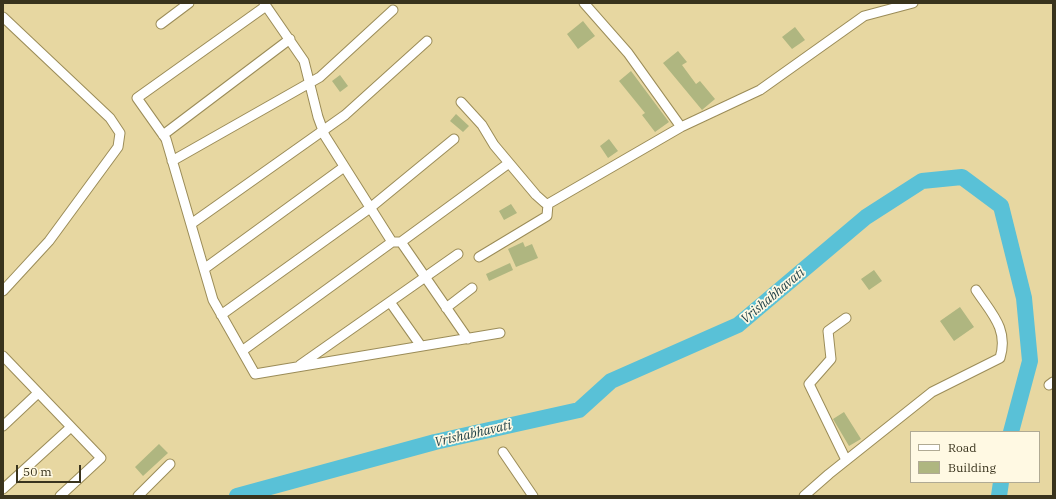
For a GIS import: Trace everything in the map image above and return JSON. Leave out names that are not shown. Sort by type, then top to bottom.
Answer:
[{"type":"street","points":[[162,24],[189,3]]},
{"type":"street","points":[[584,3],[628,53],[680,127]]},
{"type":"street","points":[[548,204],[680,127],[763,88],[864,16],[913,3]]},
{"type":"street","points":[[468,339],[425,277],[370,208],[344,167],[323,130],[304,61],[265,4],[137,98],[163,135],[213,300],[255,374],[468,339],[500,333]]},
{"type":"street","points":[[172,161],[310,84],[320,77],[393,10]]},
{"type":"street","points":[[3,17],[110,118],[120,133],[118,147],[106,165],[49,241],[3,291]]},
{"type":"street","points":[[163,135],[290,39]]},
{"type":"street","points":[[191,224],[345,115],[427,42]]},
{"type":"street","points":[[461,102],[482,125],[494,145],[536,195],[548,204]]},
{"type":"street","points":[[221,315],[370,208],[454,139]]},
{"type":"street","points":[[242,351],[509,163]]},
{"type":"street","points":[[204,268],[344,167]]},
{"type":"street","points":[[478,257],[547,216],[548,204]]},
{"type":"street","points":[[299,366],[458,254]]},
{"type":"street","points":[[446,308],[472,288]]},
{"type":"street","points":[[804,496],[846,460],[932,392],[995,362],[1000,358],[1003,346],[1000,324],[976,290]]},
{"type":"street","points":[[390,302],[421,346]]},
{"type":"street","points":[[846,318],[828,331],[831,359],[810,384],[846,460]]},
{"type":"street","points":[[5,361],[101,458],[60,496]]},
{"type":"street","points":[[3,426],[38,393]]},
{"type":"street","points":[[3,489],[71,427]]},
{"type":"street","points":[[503,452],[533,496]]},
{"type":"street","points":[[138,496],[170,464]]},
{"type":"building","points":[[583,21],[595,36],[578,49],[567,34]]},
{"type":"building","points":[[795,27],[805,40],[792,49],[782,37]]},
{"type":"building","points":[[678,51],[687,62],[682,65],[696,84],[700,81],[715,99],[702,110],[663,63]]},
{"type":"building","points":[[631,71],[669,122],[655,132],[642,115],[645,113],[619,81]]},
{"type":"building","points":[[340,75],[348,86],[340,92],[332,81]]},
{"type":"building","points":[[456,114],[469,126],[463,132],[450,121]]},
{"type":"building","points":[[609,139],[618,151],[608,158],[600,146]]},
{"type":"building","points":[[511,204],[517,213],[504,220],[499,211]]},
{"type":"building","points":[[523,242],[525,247],[532,244],[538,258],[516,267],[508,249]]},
{"type":"building","points":[[510,263],[513,270],[489,281],[486,274]]},
{"type":"building","points":[[874,270],[882,281],[869,290],[861,279]]},
{"type":"building","points":[[960,307],[974,327],[954,341],[940,321]]},
{"type":"building","points":[[844,412],[861,439],[849,446],[833,419]]},
{"type":"building","points":[[159,444],[168,453],[143,476],[135,467]]},
{"type":"waterway","name":"Vrishabhavati","points":[[237,496],[435,442],[579,410],[611,381],[738,325],[866,217],[922,181],[962,177],[1001,206],[1024,298],[1030,361],[1011,431]]},
{"type":"waterway","name":"Vrishabhavati","points":[[999,496],[1001,483]]}]
